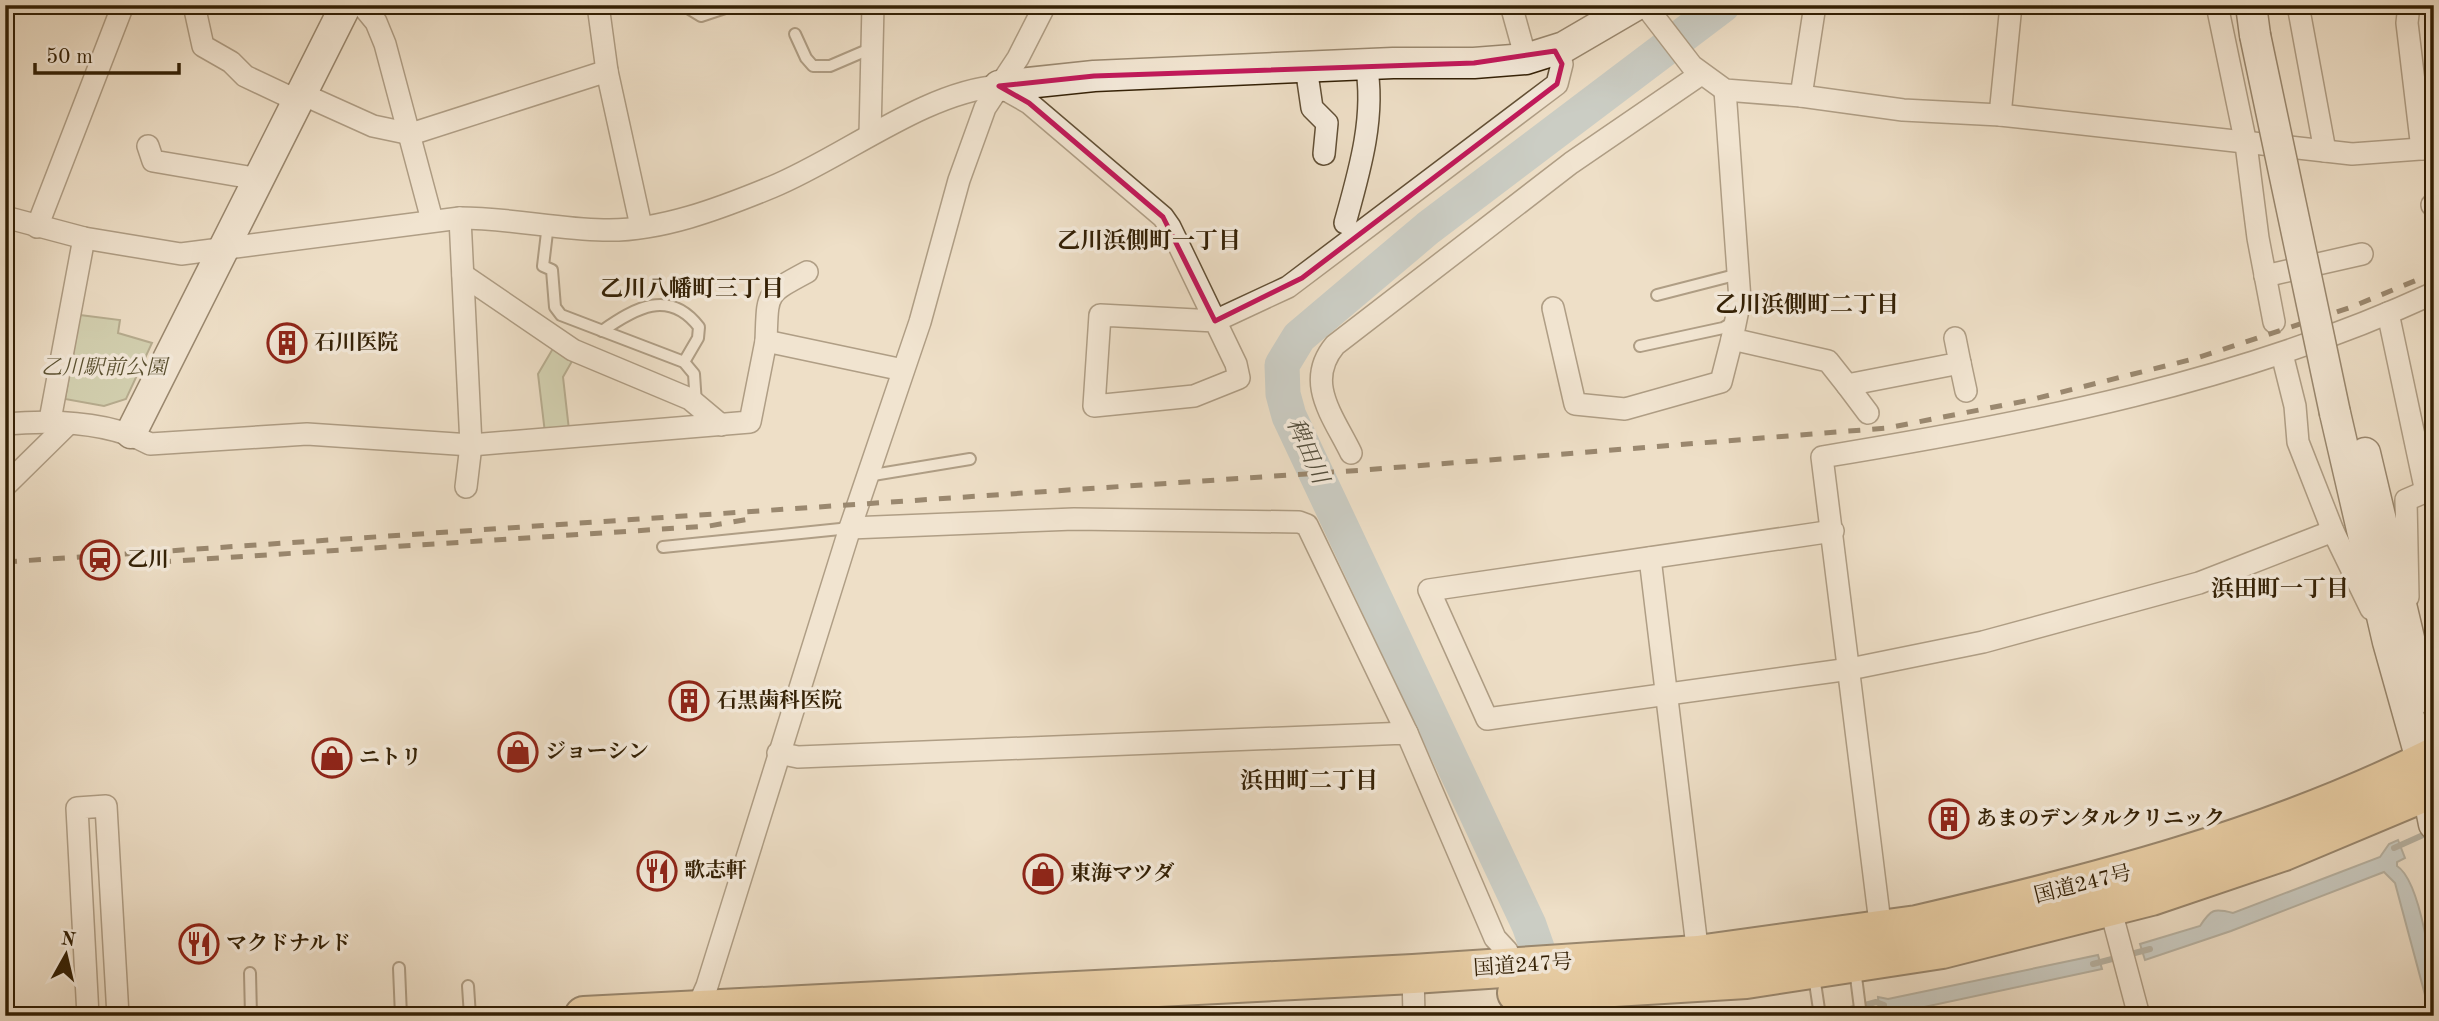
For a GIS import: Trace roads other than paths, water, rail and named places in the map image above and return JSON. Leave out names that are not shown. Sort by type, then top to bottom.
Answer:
[{"type":"highway","name":"国道247号","points":[[1102,1016],[1414,996],[1519,976],[1815,981],[1856,975],[1954,947],[2114,922],[2430,790]]},
{"type":"highway","name":"国道247号","points":[[1585,976],[1698,955],[1917,926],[2145,869],[2322,806],[2430,790]]},
{"type":"highway","name":"国道247号","points":[[584,1016],[1414,996]]},
{"type":"street","points":[[37,227],[123,5]]},
{"type":"street","points":[[194,5],[203,46],[231,62],[245,76],[373,126],[411,134],[607,71]]},
{"type":"street","points":[[131,433],[346,5]]},
{"type":"street","points":[[362,5],[376,22],[411,134],[432,220]]},
{"type":"street","points":[[598,5],[607,71],[641,226]]},
{"type":"street","points":[[870,135],[873,5]]},
{"type":"street","points":[[696,1012],[849,528],[920,322],[959,180],[985,108],[1018,58],[1045,5]]},
{"type":"street","points":[[999,86],[1029,103],[1163,218],[1214,321],[1236,364],[1239,378],[1194,396],[1094,406],[1100,315],[1214,321],[1302,278],[1557,84],[1562,64],[1540,55],[1511,5]]},
{"type":"street","points":[[1801,96],[1815,5]]},
{"type":"street","points":[[2000,115],[2011,5]]},
{"type":"street","points":[[2217,5],[2246,144],[2274,322]]},
{"type":"street","points":[[2251,5],[2267,24],[2345,409],[2399,640],[2428,716],[2430,790]]},
{"type":"street","points":[[2298,5],[2325,151]]},
{"type":"street","points":[[5,217],[84,238],[181,254],[460,218],[506,218],[605,231],[682,218],[774,186],[870,135],[977,88],[1094,76],[1366,64],[1474,63],[1540,55],[1643,7],[1697,70],[1725,90],[1801,96],[1903,110],[2000,115],[2325,151],[2365,153],[2428,148],[2407,23],[2409,5]]},
{"type":"street","points":[[1345,223],[1368,116],[1371,93],[1366,64]]},
{"type":"street","points":[[1306,67],[1312,108],[1326,123],[1324,154]]},
{"type":"street","points":[[1351,453],[1321,388],[1321,366],[1335,345],[1571,163],[1697,70]]},
{"type":"street","points":[[1553,308],[1575,404],[1625,409],[1721,382],[1740,300],[1735,275],[1725,90]]},
{"type":"street","points":[[148,146],[153,161],[259,179]]},
{"type":"street","points":[[460,218],[471,445],[466,487]]},
{"type":"street","points":[[5,486],[59,422],[84,238]]},
{"type":"street","points":[[2265,276],[2362,254]]},
{"type":"street","points":[[5,424],[59,422],[131,433],[150,444],[307,434],[471,445],[750,422],[766,341],[768,299],[775,289],[807,272]]},
{"type":"street","points":[[463,275],[573,349],[696,404],[721,425]]},
{"type":"street","points":[[1881,931],[1822,457],[1922,441],[2136,397],[2282,354],[2434,293]]},
{"type":"street","points":[[2388,313],[2430,490],[2406,500],[2399,640]]},
{"type":"street","points":[[1734,329],[1828,361],[1868,413]]},
{"type":"street","points":[[1955,338],[1966,391]]},
{"type":"street","points":[[766,341],[902,370]]},
{"type":"street","points":[[2282,354],[2295,406],[2298,442],[2333,531],[2399,640]]},
{"type":"street","points":[[1847,385],[1960,363]]},
{"type":"street","points":[[849,528],[1074,519],[1299,522],[1307,525],[1407,733],[1495,938],[1507,951],[1519,976]]},
{"type":"street","points":[[1833,531],[1429,590],[1487,719],[1850,670],[1983,642],[2199,583],[2333,531]]},
{"type":"street","points":[[1650,558],[1698,955]]},
{"type":"street","points":[[778,753],[798,757],[1407,733]]},
{"type":"street","points":[[88,1016],[77,808],[106,806],[118,1016]]},
{"type":"street","points":[[2114,922],[2139,1016]]},
{"type":"lane","points":[[683,5],[701,16],[734,5]]},
{"type":"lane","points":[[795,34],[806,58],[813,66],[830,66],[872,48]]},
{"type":"lane","points":[[548,224],[542,266],[552,270],[555,307],[561,315],[684,362],[694,374],[696,404]]},
{"type":"lane","points":[[1657,295],[1735,275]]},
{"type":"lane","points":[[602,331],[634,309],[652,305],[688,313],[699,327],[698,338],[684,362]]},
{"type":"lane","points":[[1640,346],[1723,328],[1734,329]]},
{"type":"lane","points":[[867,476],[971,459]]},
{"type":"lane","points":[[663,547],[849,528]]},
{"type":"lane","points":[[399,968],[401,1016]]},
{"type":"lane","points":[[250,973],[251,1016]]},
{"type":"lane","points":[[1856,975],[1861,1016]]},
{"type":"lane","points":[[1815,981],[1820,1016]]},
{"type":"lane","points":[[468,986],[470,1016]]},
{"type":"water","points":[[2398,840],[2405,858],[2397,862],[2397,866],[2413,890],[2419,909],[2432,974],[2434,1005],[2428,1006],[2395,883],[2384,872],[2231,931],[2145,960],[2140,944],[2200,926],[2213,911],[2233,913],[2380,857],[2389,844]]},
{"type":"water","points":[[2098,955],[2102,969],[1887,1015],[1879,1012],[1878,997],[1888,999]]},
{"type":"waterway","name":"稗田川","points":[[1561,1016],[1529,925],[1289,416],[1283,394],[1282,365],[1299,337],[1428,228],[1723,5]]},
{"type":"waterway","points":[[2394,848],[2432,831]]},
{"type":"waterway","points":[[2093,964],[2150,949]]},
{"type":"waterway","points":[[1825,1016],[1876,1002],[1884,1005]]},
{"type":"railway","points":[[5,562],[1364,470],[1887,428],[2030,400],[2197,358],[2349,308],[2434,273]]},
{"type":"railway","points":[[159,562],[709,526],[755,518]]},
{"type":"place","name":"石川医院","points":[[287,343]]},
{"type":"place","name":"乙川","points":[[100,560]]},
{"type":"place","name":"石黒歯科医院","points":[[689,701]]},
{"type":"place","name":"ジョーシン","points":[[518,752]]},
{"type":"place","name":"ニトリ","points":[[332,758]]},
{"type":"place","name":"あまのデンタルクリニック","points":[[1949,819]]},
{"type":"place","name":"歌志軒","points":[[657,871]]},
{"type":"place","name":"東海マツダ","points":[[1043,874]]},
{"type":"place","name":"マクドナルド","points":[[199,944]]},
{"type":"district","name":"乙川浜側町一丁目","points":[[1149,241]]},
{"type":"district","name":"乙川八幡町三丁目","points":[[692,289]]},
{"type":"district","name":"乙川浜側町二丁目","points":[[1807,305]]},
{"type":"district","name":"浜田町一丁目","points":[[2280,589]]},
{"type":"district","name":"浜田町二丁目","points":[[1309,781]]},
{"type":"park label","name":"乙川駅前公園","points":[[104,368]]}]
